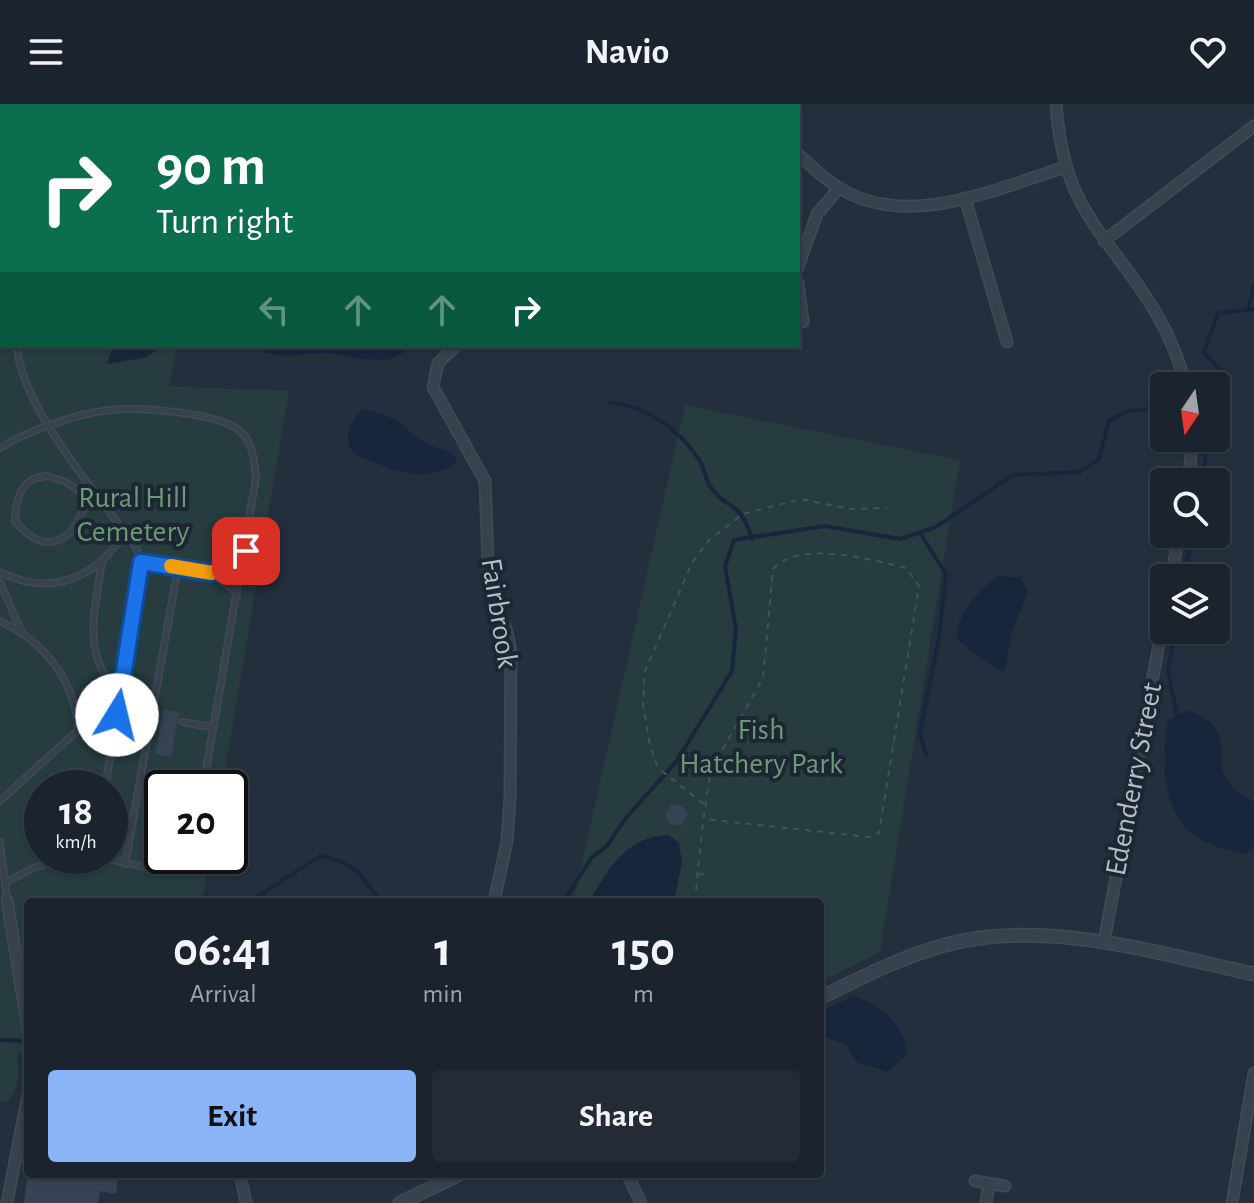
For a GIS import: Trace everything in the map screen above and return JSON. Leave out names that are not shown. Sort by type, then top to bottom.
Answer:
[{"type":"street","points":[[1056,104],[1066,167],[1081,202],[1104,241],[1159,316],[1182,372]]},
{"type":"street","points":[[1104,241],[1254,126]]},
{"type":"street","points":[[800,156],[839,188],[867,201],[896,206],[928,205],[965,198],[1066,167]]},
{"type":"street","points":[[800,261],[817,214],[839,188]]},
{"type":"street","points":[[965,198],[1007,342]]},
{"type":"street","points":[[800,299],[803,322]]},
{"type":"street","name":"Fairbrook","points":[[454,348],[438,363],[433,387],[485,481],[489,589],[511,652],[510,798],[507,841],[495,898]]},
{"type":"street","name":"Edenderry Street","points":[[1104,942],[1159,644]]},
{"type":"street","points":[[4,896],[24,1008]]},
{"type":"street","points":[[824,996],[943,946],[1011,936],[1104,942],[1254,974]]},
{"type":"street","points":[[1232,1203],[1254,1073]]},
{"type":"street","points":[[7,1203],[24,1127]]},
{"type":"street","points":[[241,1178],[246,1203]]},
{"type":"street","points":[[400,1203],[444,1178]]},
{"type":"street","points":[[629,1178],[641,1203]]},
{"type":"street","points":[[975,1181],[1005,1186]]},
{"type":"street","points":[[986,1203],[989,1184]]},
{"type":"lane","points":[[17,348],[18,359],[49,427],[136,547],[141,562],[108,770]]},
{"type":"lane","points":[[0,448],[20,435],[107,410],[197,416],[228,423],[244,434],[253,454],[256,478],[246,551],[206,770]]},
{"type":"lane","points":[[87,496],[72,531],[59,541],[41,542],[28,537],[15,521],[15,502],[22,487],[33,477],[47,476],[66,482],[87,496],[97,494]]},
{"type":"lane","points":[[0,572],[42,585],[65,583],[110,557],[125,531]]},
{"type":"lane","points":[[212,573],[246,551]]},
{"type":"lane","points":[[102,562],[92,637],[97,661],[121,691]]},
{"type":"lane","points":[[141,562],[212,573],[227,580],[237,596]]},
{"type":"lane","points":[[128,847],[178,568]]},
{"type":"lane","points":[[0,582],[21,631]]},
{"type":"lane","points":[[0,621],[21,631],[45,651],[69,684],[77,708],[78,732]]},
{"type":"lane","points":[[0,801],[121,691]]},
{"type":"lane","points":[[182,722],[212,727]]},
{"type":"lane","points":[[0,842],[4,896]]},
{"type":"lane","points":[[5,883],[24,873]]},
{"type":"path","points":[[706,805],[658,768],[645,724],[645,671],[686,574],[709,540],[743,514],[801,499],[850,509],[887,508]]},
{"type":"path","points":[[695,898],[697,874],[704,819],[711,770],[763,678],[773,569],[786,559],[840,553],[906,568],[919,586],[879,833],[869,837],[704,819]]},
{"type":"path","points":[[697,874],[709,875]]},
{"type":"green space","name":"Rural Hill Cemetery","points":[[0,348],[177,348],[169,386],[289,391],[225,770],[144,770],[144,874],[207,874],[203,898],[24,898],[24,1052],[17,1052],[17,1084],[7,1102],[0,1102]]},
{"type":"green space","name":"Fish Hatchery Park","points":[[685,405],[960,460],[880,952],[824,980],[824,898],[574,898]]},
{"type":"water","points":[[112,348],[161,348],[144,358],[107,364]]},
{"type":"water","points":[[256,348],[408,348],[401,354],[381,360],[326,353],[279,355]]},
{"type":"water","points":[[364,409],[390,417],[425,443],[457,457],[453,466],[427,474],[415,474],[356,455],[349,443],[349,431],[354,419]]},
{"type":"water","points":[[998,576],[1021,578],[1028,591],[1012,632],[1005,669],[999,671],[956,639],[970,603]]},
{"type":"water","points":[[1189,710],[1211,723],[1221,743],[1221,761],[1227,780],[1254,802],[1254,846],[1245,854],[1197,838],[1174,810],[1165,765],[1168,720]]},
{"type":"water","points":[[669,835],[679,843],[682,862],[675,898],[591,898],[620,856],[641,841]]},
{"type":"water","points":[[854,996],[874,1005],[897,1025],[907,1055],[887,1072],[857,1062],[847,1046],[824,1036],[824,1010]]},
{"type":"building","points":[[163,709],[179,712],[171,757],[155,754]]},
{"type":"building","points":[[672,804],[683,806],[688,815],[681,826],[670,824],[665,814]]},
{"type":"building","points":[[27,1178],[118,1178],[116,1194],[100,1191],[98,1203],[24,1203]]},
{"type":"waterway","points":[[1248,309],[1254,286]]},
{"type":"waterway","points":[[1218,372],[1204,352],[1218,313],[1254,309]]},
{"type":"waterway","points":[[610,403],[648,413],[681,438],[700,461],[708,483],[742,517],[752,539]]},
{"type":"waterway","points":[[566,898],[592,857],[607,846],[625,819],[676,762],[732,671],[736,629],[725,566],[734,540],[825,526],[900,539],[936,527],[1012,475],[1080,472],[1099,459],[1109,420],[1129,411],[1150,409]]},
{"type":"waterway","points":[[1204,468],[1206,452]]},
{"type":"waterway","points":[[920,533],[946,574],[939,637],[920,733],[926,755]]},
{"type":"waterway","points":[[1186,564],[1190,548]]},
{"type":"waterway","points":[[1173,644],[1168,670],[1178,721]]},
{"type":"waterway","points":[[256,898],[320,856],[341,862],[356,871],[377,898]]},
{"type":"waterway","points":[[263,893],[265,898]]},
{"type":"waterway","points":[[0,1040],[24,1041]]},
{"type":"slow traffic","points":[[171,566],[212,573],[222,568]]},
{"type":"route","points":[[117,715],[141,562],[212,573],[246,551]]}]
